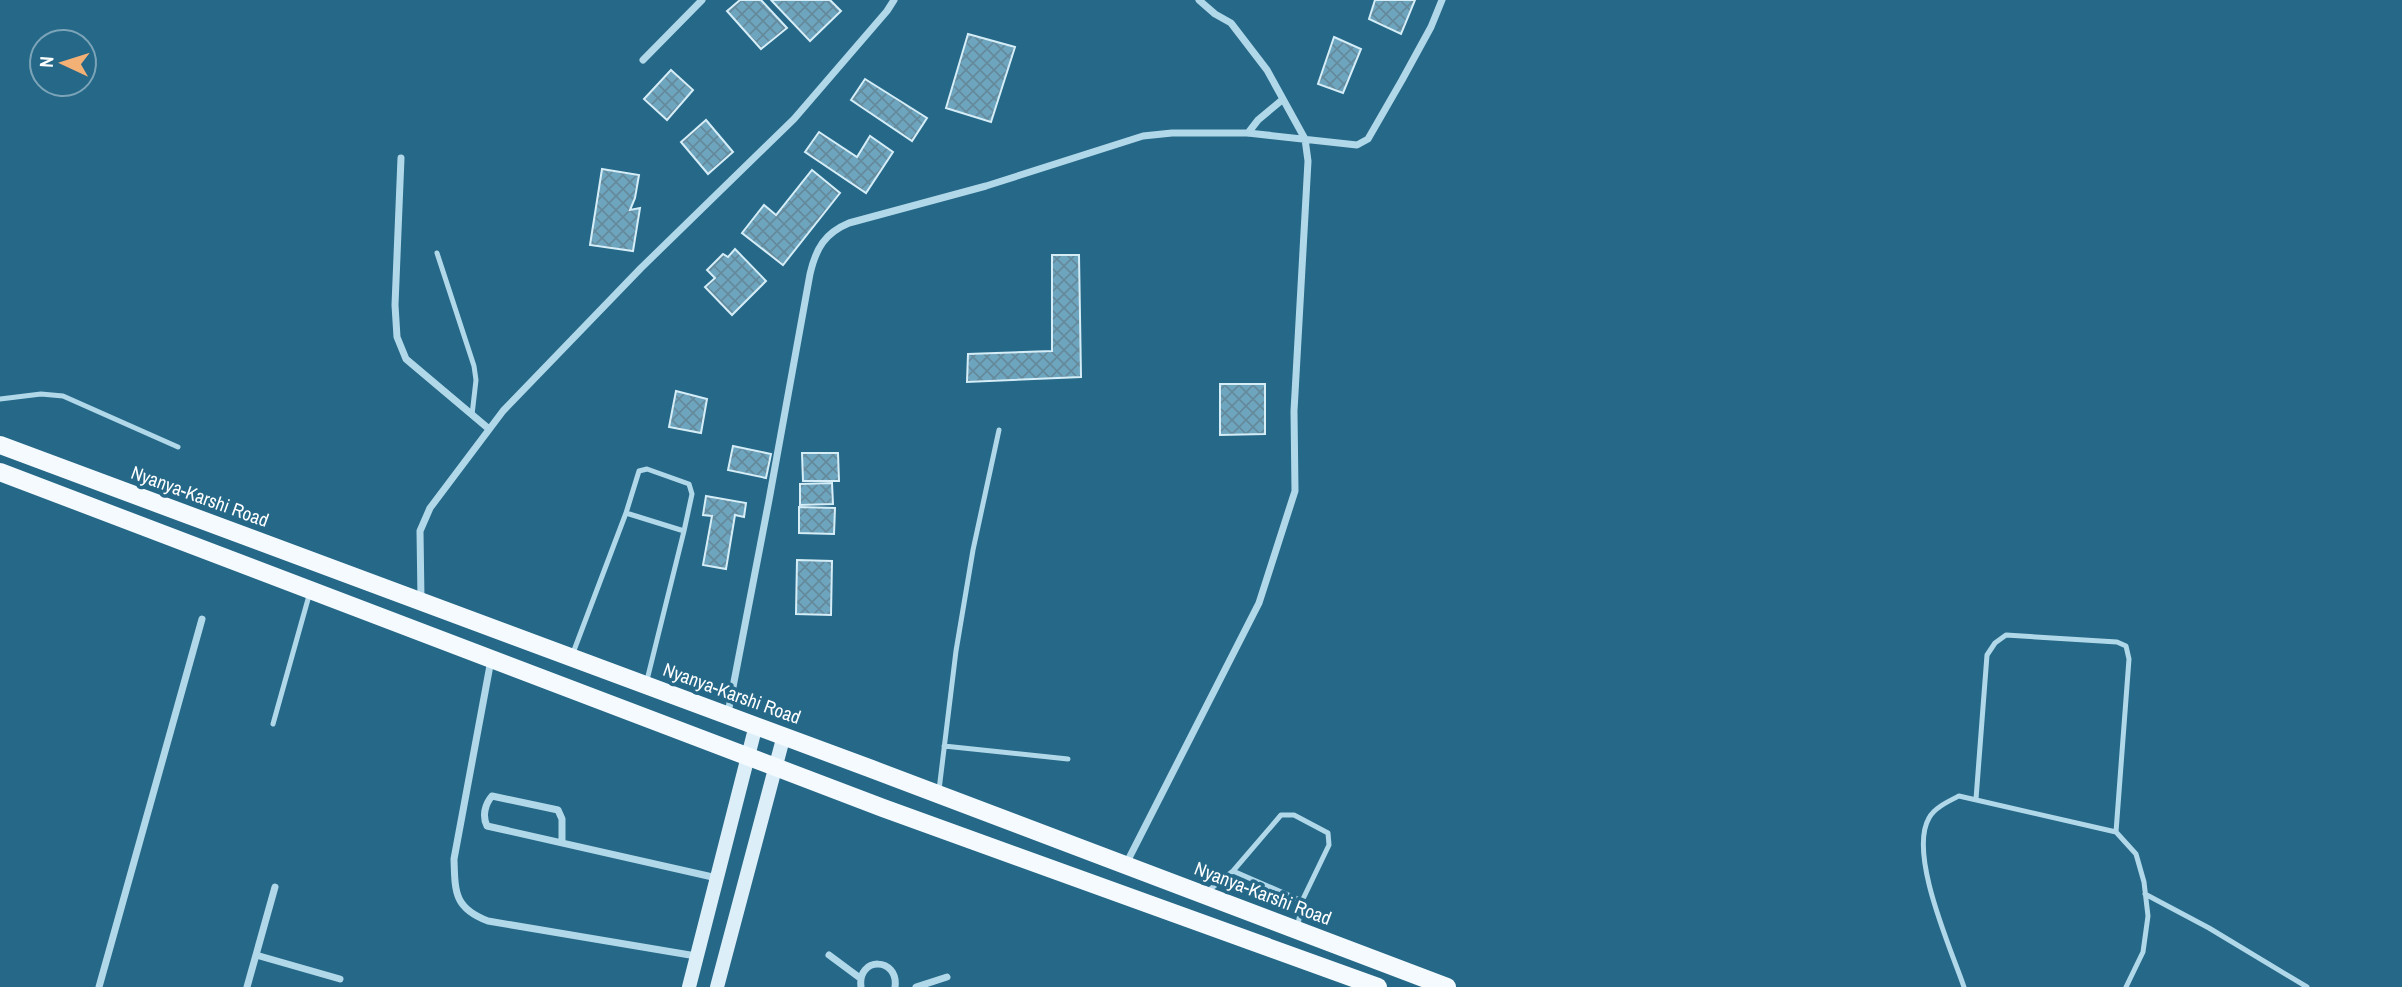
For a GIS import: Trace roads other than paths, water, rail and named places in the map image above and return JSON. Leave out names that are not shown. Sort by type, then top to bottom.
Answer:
[{"type":"main road","name":"Nyanya-Karshi Road","points":[[0,445],[1206,893],[1447,987]]},
{"type":"main road","points":[[0,472],[883,808],[1378,987]]},
{"type":"main road","points":[[1265,946],[1276,921]]},
{"type":"street","points":[[643,60],[702,0]]},
{"type":"street","points":[[421,600],[420,531],[429,508],[503,411],[641,268],[794,119],[894,0]]},
{"type":"street","points":[[1126,864],[1259,603],[1295,491],[1294,411],[1308,161],[1305,139],[1250,45],[1231,23],[1199,0]]},
{"type":"street","points":[[727,714],[810,274],[814,255],[822,241],[835,229],[849,223],[986,186],[1143,136],[1172,133],[1248,133],[1357,145],[1368,139],[1431,27],[1442,0]]},
{"type":"street","points":[[1248,133],[1258,120],[1282,100]]},
{"type":"street","points":[[401,158],[395,305],[397,337],[406,359],[489,429]]},
{"type":"street","points":[[99,987],[202,619]]},
{"type":"street","points":[[491,658],[454,859],[455,884],[462,905],[471,914],[488,921],[697,956]]},
{"type":"street","points":[[689,987],[756,725]]},
{"type":"street","points":[[717,987],[784,735]]},
{"type":"street","points":[[562,842],[562,819],[558,810],[492,796],[487,802],[484,820],[487,826],[717,878]]},
{"type":"street","points":[[247,987],[275,887]]},
{"type":"street","points":[[256,955],[340,979]]},
{"type":"street","points":[[829,955],[860,983],[866,968],[883,965],[892,971],[896,987]]},
{"type":"street","points":[[916,987],[947,977]]},
{"type":"lane","points":[[437,253],[474,366],[476,380],[472,415]]},
{"type":"lane","points":[[0,399],[41,394],[63,396],[178,447]]},
{"type":"lane","points":[[939,793],[956,651],[973,550],[999,430]]},
{"type":"lane","points":[[572,656],[639,471],[647,469],[689,484],[692,494],[646,684]]},
{"type":"lane","points":[[626,513],[684,531]]},
{"type":"lane","points":[[273,724],[311,589]]},
{"type":"lane","points":[[1976,799],[1987,655],[1995,643],[2006,635],[2117,642],[2126,646],[2129,659],[2116,832]]},
{"type":"lane","points":[[944,746],[1068,759]]},
{"type":"lane","points":[[1964,987],[1924,867],[1922,840],[1929,817],[1943,804],[1959,796],[2116,832],[2136,854],[2148,916],[2143,952],[2126,987]]},
{"type":"lane","points":[[1206,893],[1233,871],[1281,815],[1294,815],[1328,833],[1329,845],[1303,901],[1297,930]]},
{"type":"lane","points":[[1233,871],[1303,901]]},
{"type":"lane","points":[[2145,894],[2209,928],[2307,987]]}]
